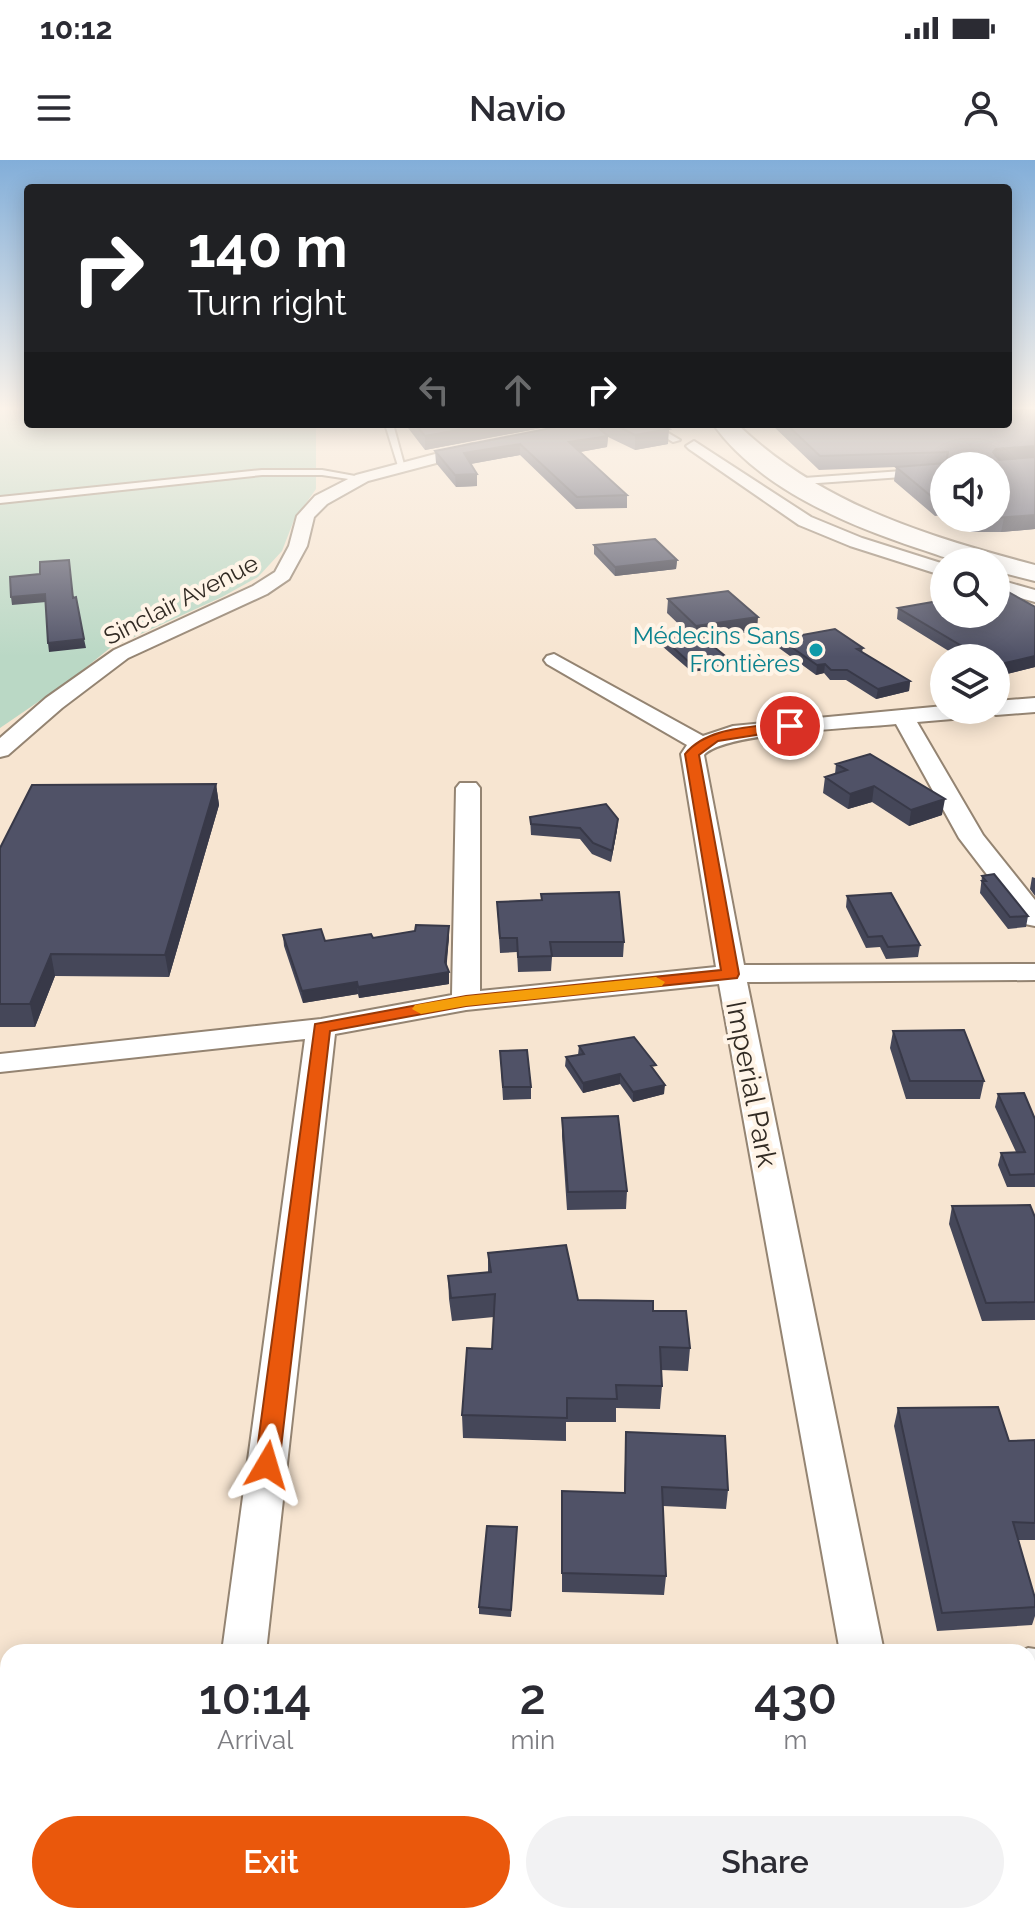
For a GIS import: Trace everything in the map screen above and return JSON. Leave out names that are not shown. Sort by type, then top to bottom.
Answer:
[{"type":"highway","points":[[807,492],[871,528],[933,548]]},
{"type":"highway","points":[[811,492],[880,525],[1024,576]]},
{"type":"street","name":"Sinclair Avenue","points":[[0,750],[54,703],[121,654],[260,590],[282,575],[298,546],[306,516],[321,500],[335,492]]},
{"type":"street","points":[[758,492],[804,520],[838,535],[930,565]]},
{"type":"street","points":[[554,660],[701,744],[733,733],[762,729],[930,714]]},
{"type":"street","points":[[1010,707],[1035,705]]},
{"type":"street","points":[[902,716],[972,838],[1035,918]]},
{"type":"street","name":"Imperial Park","points":[[701,744],[692,754],[731,974],[860,1644]]},
{"type":"street","points":[[466,1001],[468,788]]},
{"type":"street","points":[[0,1063],[321,1028],[466,1001],[731,974],[1035,972]]},
{"type":"street","points":[[245,1644],[321,1028]]},
{"type":"lane","points":[[0,500],[62,492]]},
{"type":"green space","points":[[0,492],[314,492],[294,520],[282,551],[258,577],[222,597],[110,648],[73,678],[0,728]]},
{"type":"building","points":[[572,492],[624,492],[627,495],[577,497]]},
{"type":"building","points":[[1010,492],[1035,492],[1035,515],[1010,517]]},
{"type":"building","points":[[655,539],[677,560],[615,567],[594,545]]},
{"type":"building","points":[[69,560],[73,598],[76,597],[84,639],[48,643],[45,594],[11,597],[10,577],[40,574],[40,562]]},
{"type":"building","points":[[728,591],[758,617],[696,626],[668,599]]},
{"type":"building","points":[[1010,593],[1035,607],[1035,656],[1010,662],[1010,644],[958,644],[932,628],[1010,628]]},
{"type":"building","points":[[930,602],[930,627],[898,608]]},
{"type":"building","points":[[835,629],[863,648],[857,649],[910,681],[878,689],[847,670],[831,670],[825,664],[817,665],[780,639]]},
{"type":"building","points":[[697,633],[729,659],[692,665],[663,638]]},
{"type":"building","points":[[870,754],[945,799],[911,810],[874,786],[850,794],[825,777],[847,770],[836,764]]},
{"type":"building","points":[[216,784],[165,955],[51,954],[30,1004],[0,1004],[0,848],[32,785]]},
{"type":"building","points":[[606,804],[618,819],[612,851],[593,843],[580,828],[531,824],[530,817]]},
{"type":"building","points":[[994,874],[1028,916],[1010,917],[982,881],[986,881],[982,876]]},
{"type":"building","points":[[619,892],[624,942],[550,942],[552,956],[518,957],[517,938],[500,938],[497,902],[542,900],[541,894]]},
{"type":"building","points":[[891,893],[920,945],[888,947],[882,936],[868,937],[847,896]]},
{"type":"building","points":[[416,925],[449,926],[445,962],[449,972],[358,987],[357,982],[302,991],[283,935],[321,929],[325,941],[371,934],[373,938],[415,931]]},
{"type":"building","points":[[964,1030],[984,1081],[910,1081],[893,1031]]},
{"type":"building","points":[[634,1037],[656,1065],[651,1066],[665,1085],[633,1092],[620,1074],[583,1083],[566,1057],[584,1054],[579,1046]]},
{"type":"building","points":[[527,1050],[531,1087],[503,1087],[500,1051]]},
{"type":"building","points":[[1024,1093],[1035,1119],[1035,1174],[1010,1175],[1001,1153],[1025,1152],[998,1094]]},
{"type":"building","points":[[618,1116],[627,1191],[568,1192],[562,1118]]},
{"type":"building","points":[[1030,1205],[1035,1217],[1035,1302],[986,1303],[952,1206]]},
{"type":"building","points":[[566,1245],[578,1300],[653,1301],[653,1311],[686,1311],[690,1348],[660,1347],[662,1386],[616,1385],[617,1399],[567,1398],[567,1418],[462,1415],[467,1348],[492,1349],[495,1294],[451,1298],[448,1276],[491,1272],[488,1253]]},
{"type":"building","points":[[998,1407],[1009,1441],[1035,1440],[1035,1523],[1013,1522],[1035,1607],[942,1613],[898,1408]]},
{"type":"building","points":[[626,1432],[725,1436],[728,1490],[662,1487],[666,1576],[562,1573],[562,1491],[625,1493]]},
{"type":"building","points":[[487,1526],[517,1527],[511,1610],[479,1607]]},
{"type":"slow traffic","points":[[421,1009],[466,1001],[656,982]]},
{"type":"place","name":"Médecins Sans Frontières","points":[[816,650]]},
{"type":"route","points":[[267,1465],[321,1028],[466,1001],[731,974],[692,754],[701,744],[715,738],[790,726]]}]
